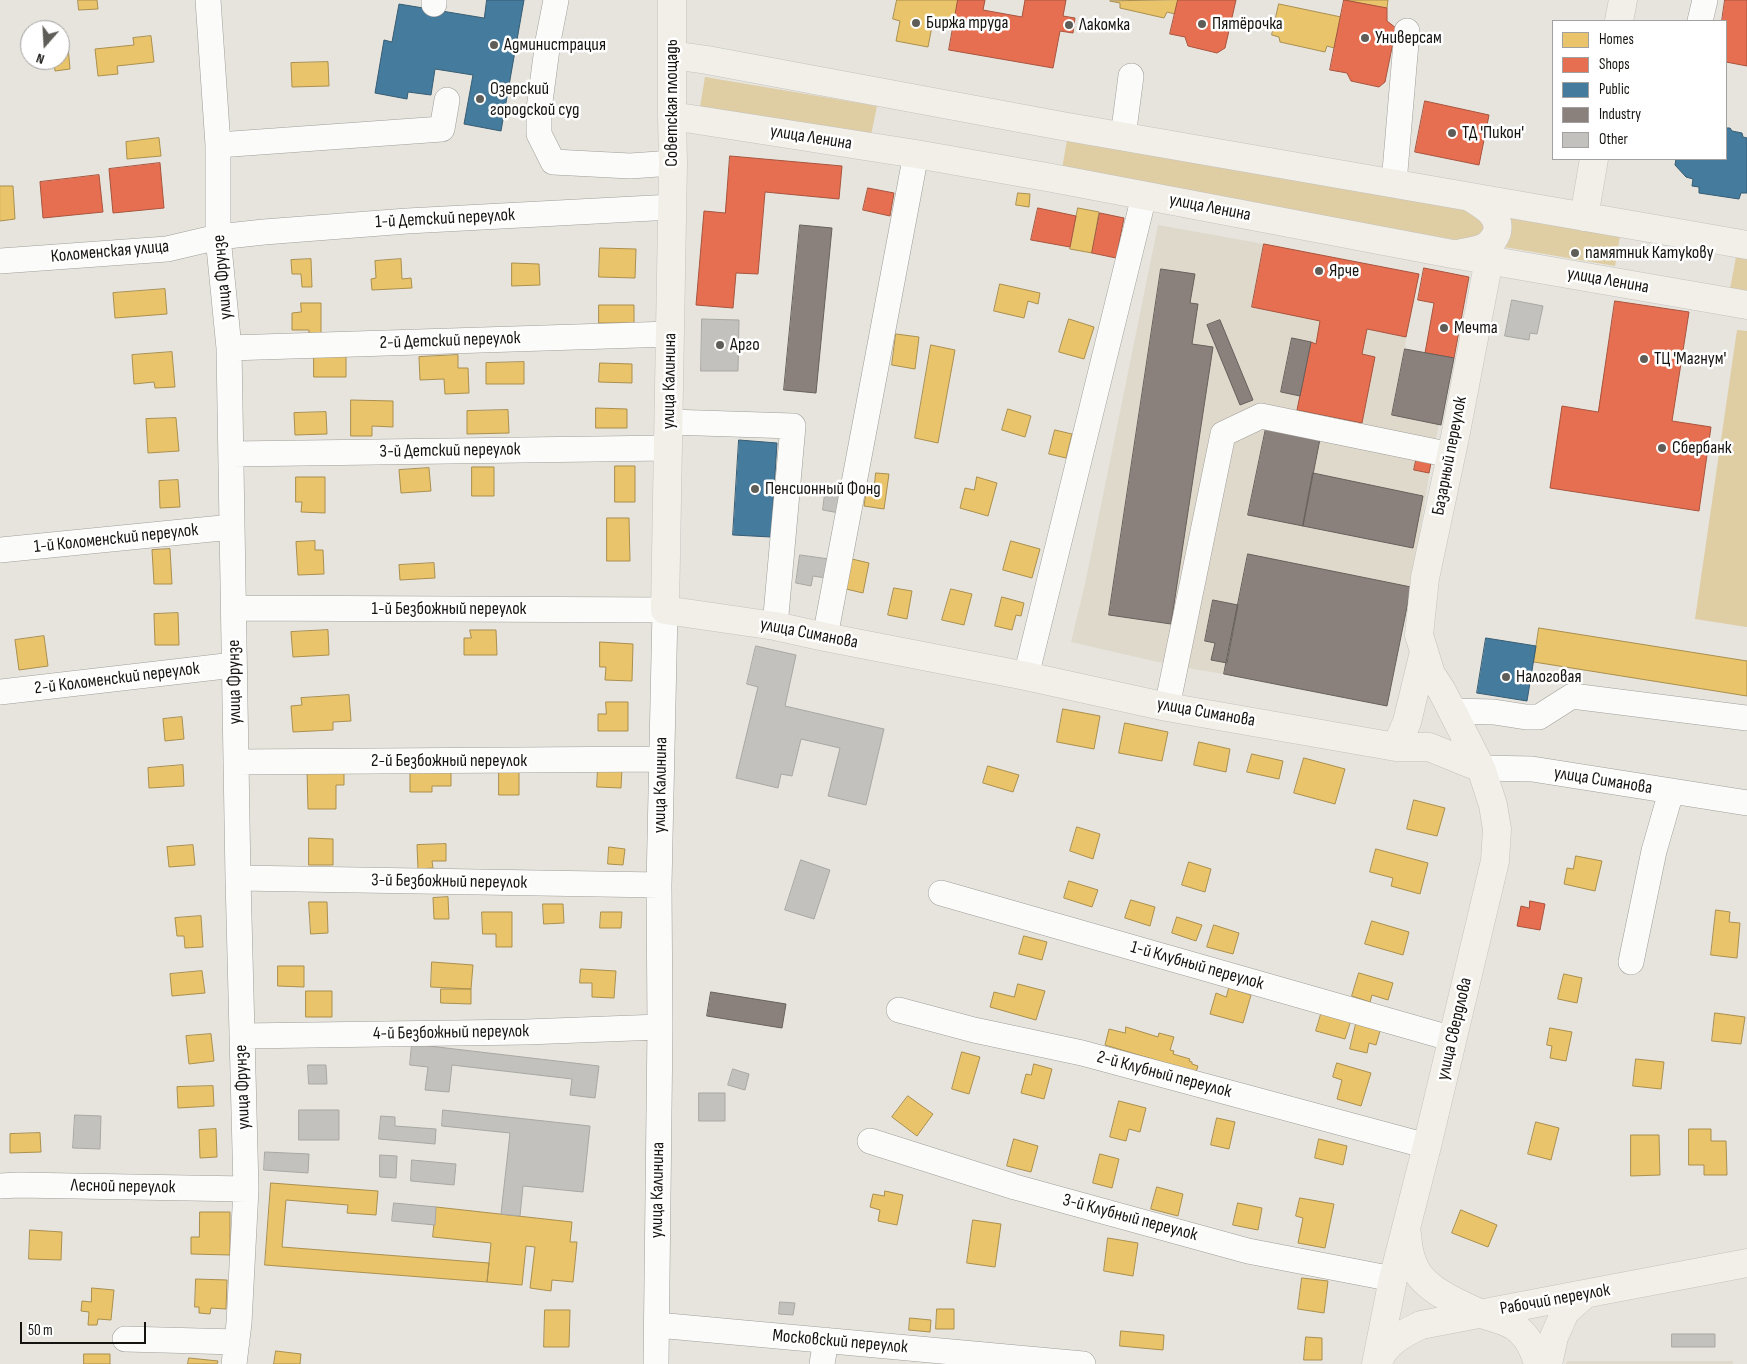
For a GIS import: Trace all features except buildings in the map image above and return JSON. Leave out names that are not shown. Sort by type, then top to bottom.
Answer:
[{"type":"main road","name":"Советская площадь","points":[[672,0],[672,207]]},
{"type":"main road","points":[[1619,20],[1623,0]]},
{"type":"main road","points":[[672,55],[1747,245]]},
{"type":"main road","points":[[704,121],[684,102],[688,75],[707,60]]},
{"type":"main road","name":"улица Ленина","points":[[672,116],[916,154],[1489,260],[1747,305]]},
{"type":"main road","points":[[1584,217],[1594,160]]},
{"type":"main road","points":[[1457,254],[1483,248],[1496,235],[1498,228],[1496,218],[1489,210],[1470,197]]},
{"type":"main road","name":"улица Калинина","points":[[665,610],[672,207]]},
{"type":"main road","name":"Базарный переулок","points":[[1481,768],[1453,711],[1431,674],[1419,635],[1424,587],[1489,260]]},
{"type":"main road","name":"улица Симанова","points":[[665,610],[775,626],[825,638],[1026,676],[1168,707],[1396,746],[1429,747],[1481,768]]},
{"type":"main road","name":"Базарный переулок","points":[[1396,746],[1407,722],[1424,652]]},
{"type":"main road","name":"улица Свердлова","points":[[1377,1364],[1393,1279],[1428,1146],[1495,861],[1497,829],[1493,805],[1481,768]]},
{"type":"main road","name":"улица Свердлова","points":[[1407,1227],[1408,1248],[1417,1274],[1427,1285],[1440,1294],[1479,1313],[1505,1322],[1520,1330],[1535,1354],[1538,1364]]},
{"type":"main road","name":"Рабочий переулок","points":[[1377,1364],[1395,1339],[1421,1325],[1747,1263]]},
{"type":"main road","points":[[1548,1364],[1554,1337],[1566,1312],[1584,1295]]},
{"type":"street","name":"улица Фрунзе","points":[[208,0],[218,145],[218,237],[230,348],[238,878],[246,1189],[236,1353]]},
{"type":"street","points":[[556,0],[548,41],[539,109],[539,134],[553,162],[630,166],[673,163]]},
{"type":"street","points":[[1700,20],[1705,0]]},
{"type":"street","points":[[1394,184],[1407,31]]},
{"type":"street","points":[[1123,136],[1131,76]]},
{"type":"street","points":[[218,145],[442,128],[447,100]]},
{"type":"street","points":[[825,638],[916,154]]},
{"type":"street","points":[[1026,676],[1144,196]]},
{"type":"street","name":"1-й Детский переулок","points":[[218,237],[407,221],[672,207]]},
{"type":"street","name":"Коломенская улица","points":[[0,261],[167,249],[218,237]]},
{"type":"street","name":"2-й Детский переулок","points":[[230,348],[671,334]]},
{"type":"street","points":[[1168,707],[1223,434],[1261,416],[1451,455]]},
{"type":"street","name":"3-й Детский переулок","points":[[232,454],[668,435],[792,426],[775,626]]},
{"type":"street","name":"1-й Коломенский переулок","points":[[0,550],[232,527]]},
{"type":"street","name":"1-й Безбожный переулок","points":[[234,608],[665,610]]},
{"type":"street","name":"улица Калинина","points":[[656,1364],[660,1027],[659,885],[665,610]]},
{"type":"street","name":"2-й Коломенский переулок","points":[[0,692],[234,665]]},
{"type":"street","points":[[1453,711],[1494,712],[1539,717],[1572,696],[1747,718]]},
{"type":"street","name":"2-й Безбожный переулок","points":[[236,762],[661,759]]},
{"type":"street","name":"улица Симанова","points":[[1481,768],[1532,770],[1747,803]]},
{"type":"street","points":[[1631,962],[1654,851],[1671,792]]},
{"type":"street","name":"3-й Безбожный переулок","points":[[238,878],[659,885]]},
{"type":"street","name":"1-й Клубный переулок","points":[[941,894],[1453,1039]]},
{"type":"street","name":"2-й Клубный переулок","points":[[899,1010],[974,1030],[1082,1053],[1428,1146]]},
{"type":"street","name":"4-й Безбожный переулок","points":[[242,1036],[526,1032],[660,1027]]},
{"type":"street","name":"3-й Клубный переулок","points":[[870,1141],[1015,1187],[1248,1251],[1393,1279]]},
{"type":"street","name":"Лесной переулок","points":[[0,1186],[246,1189]]},
{"type":"street","name":"Московский переулок","points":[[657,1324],[785,1337],[824,1352],[1082,1364]]},
{"type":"street","points":[[125,1339],[236,1353]]},
{"type":"shaded area","points":[[705,77],[877,106],[871,135],[700,107]]},
{"type":"shaded area","points":[[1067,140],[1478,212],[1492,227],[1473,243],[1062,169]]},
{"type":"shaded area","points":[[1508,218],[1620,236],[1615,266],[1504,247]]},
{"type":"shaded area","points":[[1158,225],[1419,274],[1405,349],[1454,358],[1433,451],[1411,587],[1387,706],[1175,666],[1071,642],[1085,584]]},
{"type":"shaded area","points":[[1736,257],[1747,259],[1747,292],[1730,289]]},
{"type":"shaded area","points":[[1737,330],[1747,331],[1747,627],[1695,619]]},
{"type":"shaded area","points":[[1567,1361],[1733,1361],[1733,1364],[1566,1364]]},
{"type":"place","name":"Биржа труда","points":[[916,23]]},
{"type":"place","name":"Пятёрочка","points":[[1202,24]]},
{"type":"place","name":"Лакомка","points":[[1069,25]]},
{"type":"place","name":"Универсам","points":[[1365,38]]},
{"type":"place","name":"Администрация","points":[[494,45]]},
{"type":"place","name":"Озерский городской суд","points":[[480,99]]},
{"type":"place","name":"ТД 'Пикон'","points":[[1452,133]]},
{"type":"place","name":"памятник Катукову","points":[[1575,253]]},
{"type":"place","name":"Ярче","points":[[1319,271]]},
{"type":"place","name":"Мечта","points":[[1444,328]]},
{"type":"place","name":"Арго","points":[[720,345]]},
{"type":"place","name":"ТЦ 'Магнум'","points":[[1644,359]]},
{"type":"place","name":"Сбербанк","points":[[1662,448]]},
{"type":"place","name":"Пенсионный Фонд","points":[[755,489]]},
{"type":"place","name":"Налоговая","points":[[1506,677]]}]
